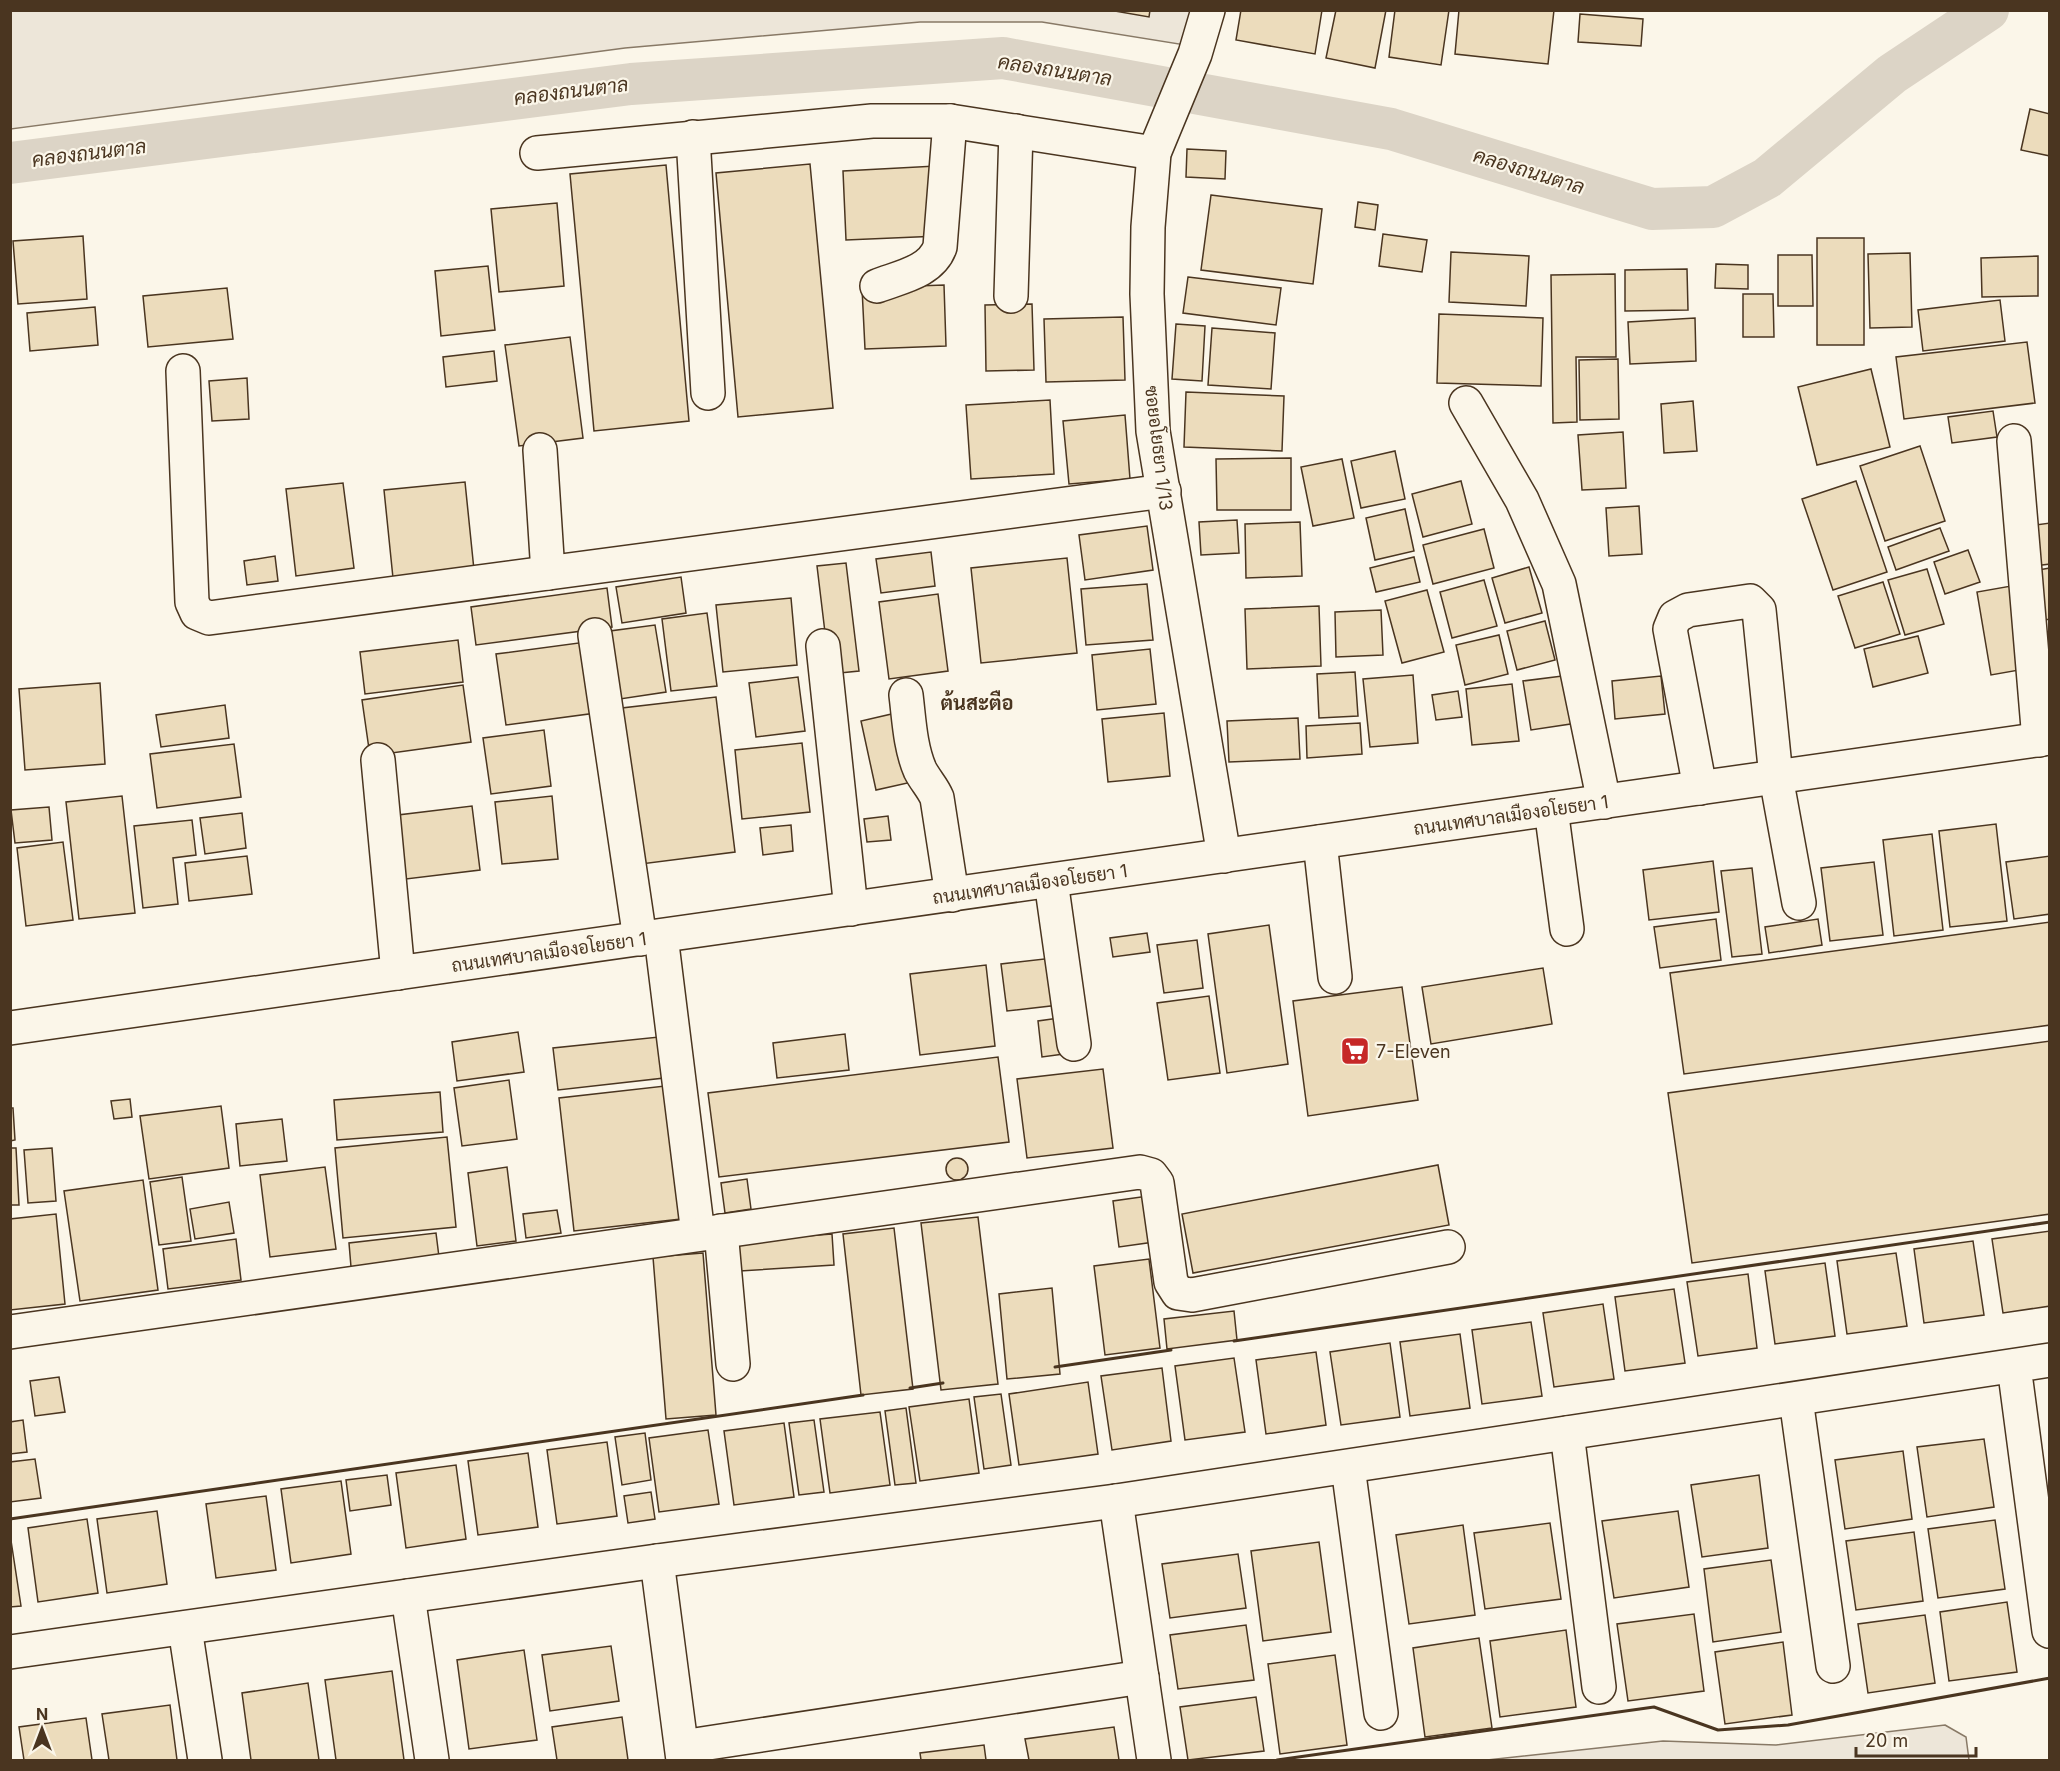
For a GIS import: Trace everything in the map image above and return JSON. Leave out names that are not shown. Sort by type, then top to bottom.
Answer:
[{"type":"street","name":"ซอยอโยธยา 1/13","points":[[1208,10],[1195,54],[1158,143],[1148,227],[1147,304],[1153,431],[1224,856]]},
{"type":"street","points":[[537,153],[872,121],[950,121],[1016,131],[1158,143]]},
{"type":"street","points":[[877,286],[926,267],[936,258],[940,247],[950,121]]},
{"type":"street","points":[[1011,296],[1016,131]]},
{"type":"street","points":[[693,137],[708,393]]},
{"type":"street","points":[[183,371],[192,602],[197,613],[208,618],[1164,491]]},
{"type":"street","points":[[1466,403],[1522,500],[1559,584],[1604,802]]},
{"type":"street","points":[[2014,441],[2044,739]]},
{"type":"street","points":[[540,450],[548,573]]},
{"type":"street","points":[[1700,788],[1670,629],[1675,617],[1688,610],[1750,601],[1759,610],[1776,777],[1799,903]]},
{"type":"street","points":[[595,635],[651,937],[710,1232],[733,1364]]},
{"type":"street","points":[[823,646],[851,909]]},
{"type":"street","points":[[906,695],[916,758],[921,772],[933,787],[937,798],[952,895]]},
{"type":"street","name":"ถนนเทศบาลเมืองอโยธยา 1","points":[[10,1029],[2044,739]]},
{"type":"street","points":[[378,760],[398,973]]},
{"type":"street","points":[[1551,809],[1568,929]]},
{"type":"street","points":[[1320,842],[1335,977]]},
{"type":"street","points":[[1051,881],[1074,1044]]},
{"type":"street","points":[[10,1332],[1140,1172],[1151,1175],[1157,1183],[1171,1282],[1178,1293],[1192,1295],[1448,1247]]},
{"type":"street","points":[[10,1652],[657,1561],[1116,1501],[2049,1360]]},
{"type":"street","points":[[2014,1366],[2049,1631]]},
{"type":"street","points":[[1796,1399],[1833,1666]]},
{"type":"street","points":[[1567,1433],[1599,1688]]},
{"type":"street","points":[[1348,1467],[1381,1713]]},
{"type":"street","points":[[1116,1501],[1154,1761]]},
{"type":"street","points":[[657,1561],[683,1754],[1142,1677]]},
{"type":"street","points":[[408,1596],[432,1761]]},
{"type":"street","points":[[184,1628],[205,1761]]},
{"type":"shaded area","points":[[10,11],[1192,11],[1185,45],[1042,22],[920,22],[625,48],[11,129]]},
{"type":"shaded area","points":[[1945,1725],[1966,1737],[1969,1760],[1487,1760],[1663,1741],[1776,1745]]},
{"type":"building","points":[[1109,10],[1150,10],[1149,17]]},
{"type":"building","points":[[1241,10],[1322,10],[1315,54],[1236,40]]},
{"type":"building","points":[[1336,10],[1386,10],[1375,68],[1326,58]]},
{"type":"building","points":[[1395,10],[1449,10],[1441,65],[1389,57]]},
{"type":"building","points":[[1459,10],[1554,10],[1548,64],[1455,54]]},
{"type":"building","points":[[1580,14],[1643,19],[1641,46],[1578,42]]},
{"type":"building","points":[[2030,109],[2050,114],[2050,156],[2021,150]]},
{"type":"building","points":[[1187,149],[1226,151],[1225,179],[1186,177]]},
{"type":"building","points":[[810,164],[833,408],[738,417],[716,173]]},
{"type":"building","points":[[666,165],[689,421],[594,431],[570,174]]},
{"type":"building","points":[[936,166],[939,236],[846,240],[843,171]]},
{"type":"building","points":[[1211,195],[1322,209],[1313,284],[1201,270]]},
{"type":"building","points":[[1358,202],[1378,205],[1375,230],[1355,227]]},
{"type":"building","points":[[557,203],[564,286],[499,292],[491,209]]},
{"type":"building","points":[[1383,234],[1427,240],[1422,272],[1379,266]]},
{"type":"building","points":[[83,236],[87,299],[18,304],[13,241]]},
{"type":"building","points":[[1817,238],[1864,238],[1864,345],[1817,345]]},
{"type":"building","points":[[1451,252],[1529,256],[1526,306],[1449,302]]},
{"type":"building","points":[[1910,253],[1912,327],[1870,328],[1868,254]]},
{"type":"building","points":[[1778,255],[1812,255],[1813,306],[1778,306]]},
{"type":"building","points":[[2038,256],[2038,296],[1982,297],[1981,258]]},
{"type":"building","points":[[1716,264],[1748,265],[1748,289],[1715,288]]},
{"type":"building","points":[[488,266],[495,330],[441,336],[435,271]]},
{"type":"building","points":[[1687,269],[1688,310],[1625,311],[1625,270]]},
{"type":"building","points":[[1615,274],[1616,357],[1576,357],[1577,422],[1553,423],[1551,275]]},
{"type":"building","points":[[1188,277],[1281,288],[1276,325],[1183,313]]},
{"type":"building","points":[[944,285],[946,346],[865,349],[862,288]]},
{"type":"building","points":[[227,288],[233,339],[148,347],[143,296]]},
{"type":"building","points":[[1743,294],[1773,294],[1774,337],[1743,337]]},
{"type":"building","points":[[2000,300],[2005,341],[1923,351],[1918,310]]},
{"type":"building","points":[[1032,304],[1034,370],[986,371],[985,305]]},
{"type":"building","points":[[95,307],[98,345],[30,351],[27,313]]},
{"type":"building","points":[[1439,314],[1543,318],[1541,386],[1437,383]]},
{"type":"building","points":[[1123,317],[1125,380],[1046,382],[1044,319]]},
{"type":"building","points":[[1695,318],[1696,361],[1630,364],[1628,322]]},
{"type":"building","points":[[1176,324],[1205,326],[1202,381],[1172,379]]},
{"type":"building","points":[[1212,328],[1275,333],[1271,389],[1208,385]]},
{"type":"building","points":[[570,337],[583,438],[519,446],[505,345]]},
{"type":"building","points":[[2027,342],[2035,403],[1904,419],[1896,357]]},
{"type":"building","points":[[494,351],[497,381],[446,387],[443,357]]},
{"type":"building","points":[[1618,359],[1619,419],[1580,420],[1579,360]]},
{"type":"building","points":[[1871,369],[1890,447],[1817,465],[1798,387]]},
{"type":"building","points":[[247,378],[249,419],[212,421],[209,381]]},
{"type":"building","points":[[1186,392],[1284,396],[1282,451],[1184,447]]},
{"type":"building","points":[[1050,400],[1054,474],[971,479],[966,405]]},
{"type":"building","points":[[1693,401],[1697,451],[1664,453],[1661,404]]},
{"type":"building","points":[[1993,411],[1997,437],[1952,443],[1948,417]]},
{"type":"building","points":[[1125,415],[1130,479],[1069,484],[1063,421]]},
{"type":"building","points":[[1623,432],[1626,488],[1582,490],[1578,435]]},
{"type":"building","points":[[1920,446],[1945,521],[1885,541],[1860,466]]},
{"type":"building","points":[[1395,451],[1405,499],[1361,508],[1351,461]]},
{"type":"building","points":[[1291,458],[1291,510],[1217,510],[1216,459]]},
{"type":"building","points":[[1342,459],[1354,518],[1313,526],[1301,467]]},
{"type":"building","points":[[1461,481],[1472,524],[1423,537],[1412,494]]},
{"type":"building","points":[[1856,481],[1887,572],[1833,590],[1802,499]]},
{"type":"building","points":[[465,482],[474,570],[393,578],[384,490]]},
{"type":"building","points":[[343,483],[354,568],[296,576],[286,489]]},
{"type":"building","points":[[1639,506],[1642,554],[1609,556],[1606,508]]},
{"type":"building","points":[[1405,509],[1414,551],[1375,560],[1366,518]]},
{"type":"building","points":[[1237,520],[1239,553],[1201,555],[1199,522]]},
{"type":"building","points":[[1300,522],[1302,576],[1246,578],[1245,524]]},
{"type":"building","points":[[2050,523],[2050,564],[2034,566],[2028,526]]},
{"type":"building","points":[[1147,526],[1153,570],[1085,580],[1079,535]]},
{"type":"building","points":[[1940,528],[1949,551],[1896,570],[1888,547]]},
{"type":"building","points":[[1484,529],[1494,568],[1433,584],[1423,545]]},
{"type":"building","points":[[1968,550],[1980,582],[1945,594],[1934,562]]},
{"type":"building","points":[[931,552],[935,586],[881,593],[876,559]]},
{"type":"building","points":[[275,556],[278,581],[247,585],[244,561]]},
{"type":"building","points":[[1414,557],[1420,582],[1376,592],[1370,568]]},
{"type":"building","points":[[1067,558],[1077,653],[981,663],[971,568]]},
{"type":"building","points":[[846,563],[859,671],[830,674],[817,566]]},
{"type":"building","points":[[1529,567],[1542,613],[1505,623],[1492,578]]},
{"type":"building","points":[[2050,568],[2050,619],[2045,620],[2038,570]]},
{"type":"building","points":[[1927,569],[1944,624],[1905,635],[1888,580]]},
{"type":"building","points":[[681,577],[686,613],[622,623],[616,587]]},
{"type":"building","points":[[1484,580],[1497,626],[1452,638],[1440,592]]},
{"type":"building","points":[[1883,582],[1900,634],[1855,648],[1838,596]]},
{"type":"building","points":[[1147,584],[1153,640],[1086,645],[1081,589]]},
{"type":"building","points":[[2011,586],[2025,669],[1991,675],[1977,592]]},
{"type":"building","points":[[607,588],[612,627],[476,645],[471,607]]},
{"type":"building","points":[[1427,590],[1444,652],[1402,663],[1385,601]]},
{"type":"building","points":[[938,594],[948,671],[889,679],[879,602]]},
{"type":"building","points":[[791,598],[797,665],[723,672],[716,605]]},
{"type":"building","points":[[1319,606],[1321,666],[1247,669],[1245,609]]},
{"type":"building","points":[[1381,610],[1383,655],[1336,657],[1335,612]]},
{"type":"building","points":[[707,613],[717,686],[671,691],[662,619]]},
{"type":"building","points":[[1545,621],[1555,660],[1517,670],[1507,631]]},
{"type":"building","points":[[655,625],[666,692],[620,699],[610,631]]},
{"type":"building","points":[[1499,635],[1508,674],[1465,685],[1456,645]]},
{"type":"building","points":[[1918,636],[1928,673],[1873,687],[1864,649]]},
{"type":"building","points":[[458,640],[463,682],[365,694],[360,652]]},
{"type":"building","points":[[586,642],[596,713],[506,725],[496,654]]},
{"type":"building","points":[[1150,649],[1156,704],[1097,710],[1092,655]]},
{"type":"building","points":[[1355,672],[1358,716],[1319,718],[1317,674]]},
{"type":"building","points":[[1413,675],[1418,743],[1370,747],[1363,679]]},
{"type":"building","points":[[1570,675],[1577,723],[1531,730],[1523,681]]},
{"type":"building","points":[[1661,676],[1665,714],[1615,719],[1612,681]]},
{"type":"building","points":[[798,677],[805,731],[756,737],[749,683]]},
{"type":"building","points":[[100,683],[105,764],[25,770],[19,689]]},
{"type":"building","points":[[1512,684],[1519,741],[1472,745],[1466,689]]},
{"type":"building","points":[[463,685],[471,742],[370,756],[362,700]]},
{"type":"building","points":[[1458,691],[1462,717],[1436,720],[1432,695]]},
{"type":"building","points":[[716,697],[735,852],[641,864],[622,708]]},
{"type":"building","points":[[225,705],[229,738],[161,747],[156,715]]},
{"type":"building","points":[[896,713],[912,782],[876,790],[861,721]]},
{"type":"building","points":[[1164,713],[1170,776],[1108,782],[1102,719]]},
{"type":"building","points":[[1298,718],[1300,759],[1229,762],[1227,721]]},
{"type":"building","points":[[1360,723],[1362,754],[1307,758],[1306,726]]},
{"type":"building","points":[[544,730],[551,786],[491,794],[483,738]]},
{"type":"building","points":[[802,743],[810,812],[742,819],[735,750]]},
{"type":"building","points":[[234,744],[241,797],[157,808],[150,754]]},
{"type":"building","points":[[122,796],[135,913],[79,919],[66,802]]},
{"type":"building","points":[[552,796],[558,859],[502,864],[495,802]]},
{"type":"building","points":[[472,806],[480,870],[406,879],[398,815]]},
{"type":"building","points":[[49,807],[52,840],[15,843],[11,810]]},
{"type":"building","points":[[242,813],[246,848],[205,854],[200,818]]},
{"type":"building","points":[[888,816],[891,840],[867,842],[864,819]]},
{"type":"building","points":[[192,820],[196,855],[173,858],[178,904],[143,908],[134,826]]},
{"type":"building","points":[[1996,824],[2007,921],[1950,927],[1939,831]]},
{"type":"building","points":[[791,825],[793,851],[763,855],[760,828]]},
{"type":"building","points":[[1932,834],[1943,930],[1894,936],[1883,840]]},
{"type":"building","points":[[63,842],[73,920],[26,926],[17,848]]},
{"type":"building","points":[[247,856],[252,894],[189,901],[185,863]]},
{"type":"building","points":[[2050,856],[2050,914],[2014,919],[2006,862]]},
{"type":"building","points":[[1713,861],[1719,912],[1649,920],[1643,870]]},
{"type":"building","points":[[1874,862],[1883,935],[1830,941],[1821,868]]},
{"type":"building","points":[[1752,868],[1762,954],[1732,957],[1721,871]]},
{"type":"building","points":[[1716,919],[1721,960],[1660,968],[1654,927]]},
{"type":"building","points":[[1818,919],[1822,945],[1769,953],[1765,927]]},
{"type":"building","points":[[2050,922],[2050,1025],[1684,1074],[1670,973]]},
{"type":"building","points":[[1269,925],[1288,1064],[1227,1073],[1208,934]]},
{"type":"building","points":[[1147,933],[1150,952],[1113,957],[1110,938]]},
{"type":"building","points":[[1197,940],[1203,988],[1164,993],[1157,945]]},
{"type":"building","points":[[1053,958],[1059,1005],[1007,1011],[1001,964]]},
{"type":"building","points":[[986,965],[995,1046],[920,1055],[910,974]]},
{"type":"building","points":[[1543,968],[1552,1024],[1431,1044],[1422,987]]},
{"type":"building","name":"7-Eleven","points":[[1402,987],[1418,1100],[1308,1116],[1293,1001]]},
{"type":"building","points":[[1209,996],[1220,1073],[1168,1080],[1157,1003]]},
{"type":"building","points":[[1066,1017],[1071,1053],[1042,1057],[1038,1021]]},
{"type":"building","points":[[518,1032],[524,1072],[457,1081],[452,1042]]},
{"type":"building","points":[[845,1034],[849,1070],[777,1078],[773,1043]]},
{"type":"building","points":[[659,1037],[664,1078],[558,1090],[553,1048]]},
{"type":"building","points":[[2050,1041],[2050,1214],[1692,1263],[1668,1093]]},
{"type":"building","points":[[998,1057],[1009,1142],[719,1177],[708,1093]]},
{"type":"building","points":[[1103,1069],[1113,1148],[1027,1158],[1017,1079]]},
{"type":"building","points":[[509,1080],[517,1139],[462,1146],[454,1088]]},
{"type":"building","points":[[665,1086],[681,1219],[574,1231],[559,1098]]},
{"type":"building","points":[[440,1092],[443,1132],[337,1140],[334,1100]]},
{"type":"building","points":[[130,1099],[132,1117],[114,1119],[111,1101]]},
{"type":"building","points":[[221,1106],[229,1168],[149,1179],[140,1116]]},
{"type":"building","points":[[10,1108],[13,1108],[15,1140],[10,1141]]},
{"type":"building","points":[[282,1119],[287,1161],[240,1166],[236,1124]]},
{"type":"building","points":[[447,1137],[456,1227],[343,1238],[335,1148]]},
{"type":"building","points":[[10,1148],[16,1148],[19,1205],[10,1205]]},
{"type":"building","points":[[52,1148],[56,1201],[28,1203],[24,1150]]},
{"type":"building","points":[[957,1158],[965,1161],[968,1169],[965,1177],[957,1180],[949,1177],[946,1169],[949,1161]]},
{"type":"building","points":[[1438,1165],[1449,1225],[1193,1273],[1182,1214]]},
{"type":"building","points":[[325,1167],[336,1249],[270,1257],[260,1175]]},
{"type":"building","points":[[507,1167],[516,1241],[477,1246],[468,1173]]},
{"type":"building","points":[[182,1177],[191,1241],[159,1245],[150,1182]]},
{"type":"building","points":[[747,1179],[751,1209],[725,1213],[721,1183]]},
{"type":"building","points":[[143,1180],[158,1290],[80,1301],[64,1191]]},
{"type":"building","points":[[1148,1196],[1154,1242],[1119,1247],[1113,1201]]},
{"type":"building","points":[[229,1202],[234,1233],[195,1239],[190,1209]]},
{"type":"building","points":[[557,1210],[561,1233],[526,1238],[523,1214]]},
{"type":"building","points":[[56,1214],[65,1304],[10,1310],[10,1219]]},
{"type":"building","points":[[978,1217],[998,1384],[941,1390],[921,1223]]},
{"type":"building","points":[[894,1228],[913,1389],[861,1395],[843,1234]]},
{"type":"building","points":[[2050,1231],[2050,1306],[2003,1313],[1992,1239]]},
{"type":"building","points":[[436,1233],[439,1257],[351,1267],[349,1243]]},
{"type":"building","points":[[832,1234],[834,1265],[740,1271],[738,1241]]},
{"type":"building","points":[[236,1239],[241,1280],[168,1289],[163,1249]]},
{"type":"building","points":[[1973,1241],[1984,1315],[1924,1323],[1914,1249]]},
{"type":"building","points":[[703,1253],[716,1415],[666,1419],[653,1257]]},
{"type":"building","points":[[1896,1253],[1907,1326],[1847,1334],[1837,1261]]},
{"type":"building","points":[[1149,1259],[1160,1348],[1105,1355],[1094,1266]]},
{"type":"building","points":[[1825,1263],[1835,1336],[1775,1344],[1765,1271]]},
{"type":"building","points":[[1748,1274],[1757,1348],[1698,1356],[1687,1282]]},
{"type":"building","points":[[1052,1288],[1060,1374],[1007,1379],[999,1294]]},
{"type":"building","points":[[1674,1289],[1685,1363],[1625,1371],[1615,1297]]},
{"type":"building","points":[[1603,1304],[1614,1379],[1554,1387],[1543,1313]]},
{"type":"building","points":[[1234,1311],[1237,1340],[1167,1349],[1164,1319]]},
{"type":"building","points":[[1531,1322],[1542,1396],[1482,1404],[1472,1330]]},
{"type":"building","points":[[1460,1334],[1470,1408],[1410,1416],[1400,1342]]},
{"type":"building","points":[[1390,1343],[1400,1417],[1341,1425],[1330,1352]]},
{"type":"building","points":[[1316,1352],[1326,1425],[1266,1434],[1256,1360]]},
{"type":"building","points":[[1234,1358],[1245,1432],[1185,1440],[1175,1366]]},
{"type":"building","points":[[1162,1368],[1171,1441],[1112,1450],[1101,1376]]},
{"type":"building","points":[[59,1377],[65,1412],[35,1416],[30,1381]]},
{"type":"building","points":[[1088,1382],[1098,1454],[1019,1465],[1009,1394]]},
{"type":"building","points":[[1001,1394],[1011,1465],[984,1469],[974,1397]]},
{"type":"building","points":[[969,1399],[979,1473],[920,1481],[909,1407]]},
{"type":"building","points":[[906,1408],[916,1483],[895,1485],[885,1411]]},
{"type":"building","points":[[880,1412],[890,1485],[830,1493],[820,1419]]},
{"type":"building","points":[[23,1420],[27,1452],[10,1454],[10,1422]]},
{"type":"building","points":[[814,1420],[824,1492],[799,1495],[789,1423]]},
{"type":"building","points":[[784,1423],[794,1497],[734,1505],[724,1431]]},
{"type":"building","points":[[708,1430],[719,1504],[659,1512],[649,1438]]},
{"type":"building","points":[[645,1433],[651,1480],[622,1485],[615,1437]]},
{"type":"building","points":[[1984,1439],[1994,1507],[1927,1517],[1917,1447]]},
{"type":"building","points":[[607,1442],[617,1516],[557,1524],[547,1450]]},
{"type":"building","points":[[1903,1451],[1912,1519],[1845,1529],[1835,1460]]},
{"type":"building","points":[[528,1453],[538,1527],[478,1535],[468,1461]]},
{"type":"building","points":[[35,1459],[41,1498],[10,1502],[10,1462]]},
{"type":"building","points":[[456,1465],[466,1539],[406,1548],[396,1473]]},
{"type":"building","points":[[387,1475],[391,1505],[350,1511],[346,1480]]},
{"type":"building","points":[[1759,1475],[1768,1548],[1702,1557],[1691,1485]]},
{"type":"building","points":[[341,1481],[351,1554],[291,1563],[281,1489]]},
{"type":"building","points":[[651,1492],[655,1519],[628,1523],[624,1496]]},
{"type":"building","points":[[266,1496],[276,1570],[216,1578],[206,1504]]},
{"type":"building","points":[[157,1511],[167,1584],[107,1593],[97,1519]]},
{"type":"building","points":[[1678,1511],[1689,1587],[1614,1598],[1602,1521]]},
{"type":"building","points":[[87,1519],[98,1593],[38,1602],[28,1528]]},
{"type":"building","points":[[1995,1520],[2005,1589],[1938,1598],[1928,1529]]},
{"type":"building","points":[[1550,1523],[1561,1599],[1485,1609],[1474,1533]]},
{"type":"building","points":[[1463,1525],[1475,1615],[1409,1624],[1396,1535]]},
{"type":"building","points":[[1914,1532],[1923,1601],[1856,1610],[1846,1541]]},
{"type":"building","points":[[10,1534],[21,1606],[10,1607]]},
{"type":"building","points":[[1319,1542],[1331,1632],[1263,1641],[1251,1551]]},
{"type":"building","points":[[1238,1554],[1246,1608],[1170,1618],[1162,1564]]},
{"type":"building","points":[[1771,1560],[1781,1632],[1713,1642],[1704,1569]]},
{"type":"building","points":[[2007,1602],[2017,1672],[1949,1681],[1940,1612]]},
{"type":"building","points":[[1694,1614],[1704,1691],[1628,1701],[1617,1624]]},
{"type":"building","points":[[1925,1615],[1935,1683],[1868,1693],[1858,1624]]},
{"type":"building","points":[[1246,1625],[1254,1680],[1178,1689],[1170,1635]]},
{"type":"building","points":[[1566,1630],[1576,1707],[1500,1717],[1490,1641]]},
{"type":"building","points":[[1479,1638],[1492,1728],[1425,1737],[1413,1648]]},
{"type":"building","points":[[1783,1642],[1792,1715],[1725,1724],[1715,1652]]},
{"type":"building","points":[[611,1646],[619,1701],[550,1711],[542,1655]]},
{"type":"building","points":[[524,1650],[537,1740],[469,1749],[457,1660]]},
{"type":"building","points":[[1335,1655],[1347,1745],[1280,1754],[1268,1664]]},
{"type":"building","points":[[392,1671],[404,1760],[336,1760],[325,1680]]},
{"type":"building","points":[[308,1683],[319,1760],[251,1760],[242,1693]]},
{"type":"building","points":[[1256,1697],[1264,1751],[1188,1760],[1180,1707]]},
{"type":"building","points":[[170,1705],[177,1760],[109,1760],[102,1714]]},
{"type":"building","points":[[622,1717],[628,1760],[557,1760],[552,1727]]},
{"type":"building","points":[[86,1718],[92,1760],[24,1760],[19,1727]]},
{"type":"building","points":[[1114,1727],[1119,1760],[1029,1760],[1025,1739]]},
{"type":"building","points":[[984,1745],[986,1760],[921,1760],[920,1753]]},
{"type":"waterway","name":"คลองถนนตาล","points":[[10,163],[631,84],[1003,58],[1391,129],[1652,209],[1713,207],[1767,178],[1892,74],[1988,10]]},
{"type":"wall","points":[[1234,1341],[2050,1222]]},
{"type":"wall","points":[[1055,1367],[1171,1350]]},
{"type":"wall","points":[[910,1388],[943,1383]]},
{"type":"wall","points":[[10,1519],[863,1395]]},
{"type":"wall","points":[[1277,1760],[1654,1707],[1718,1730],[1788,1725],[2050,1678]]},
{"type":"place","name":"7-Eleven","points":[[1355,1051]]},
{"type":"district","name":"ต้นสะตือ","points":[[977,703]]}]
